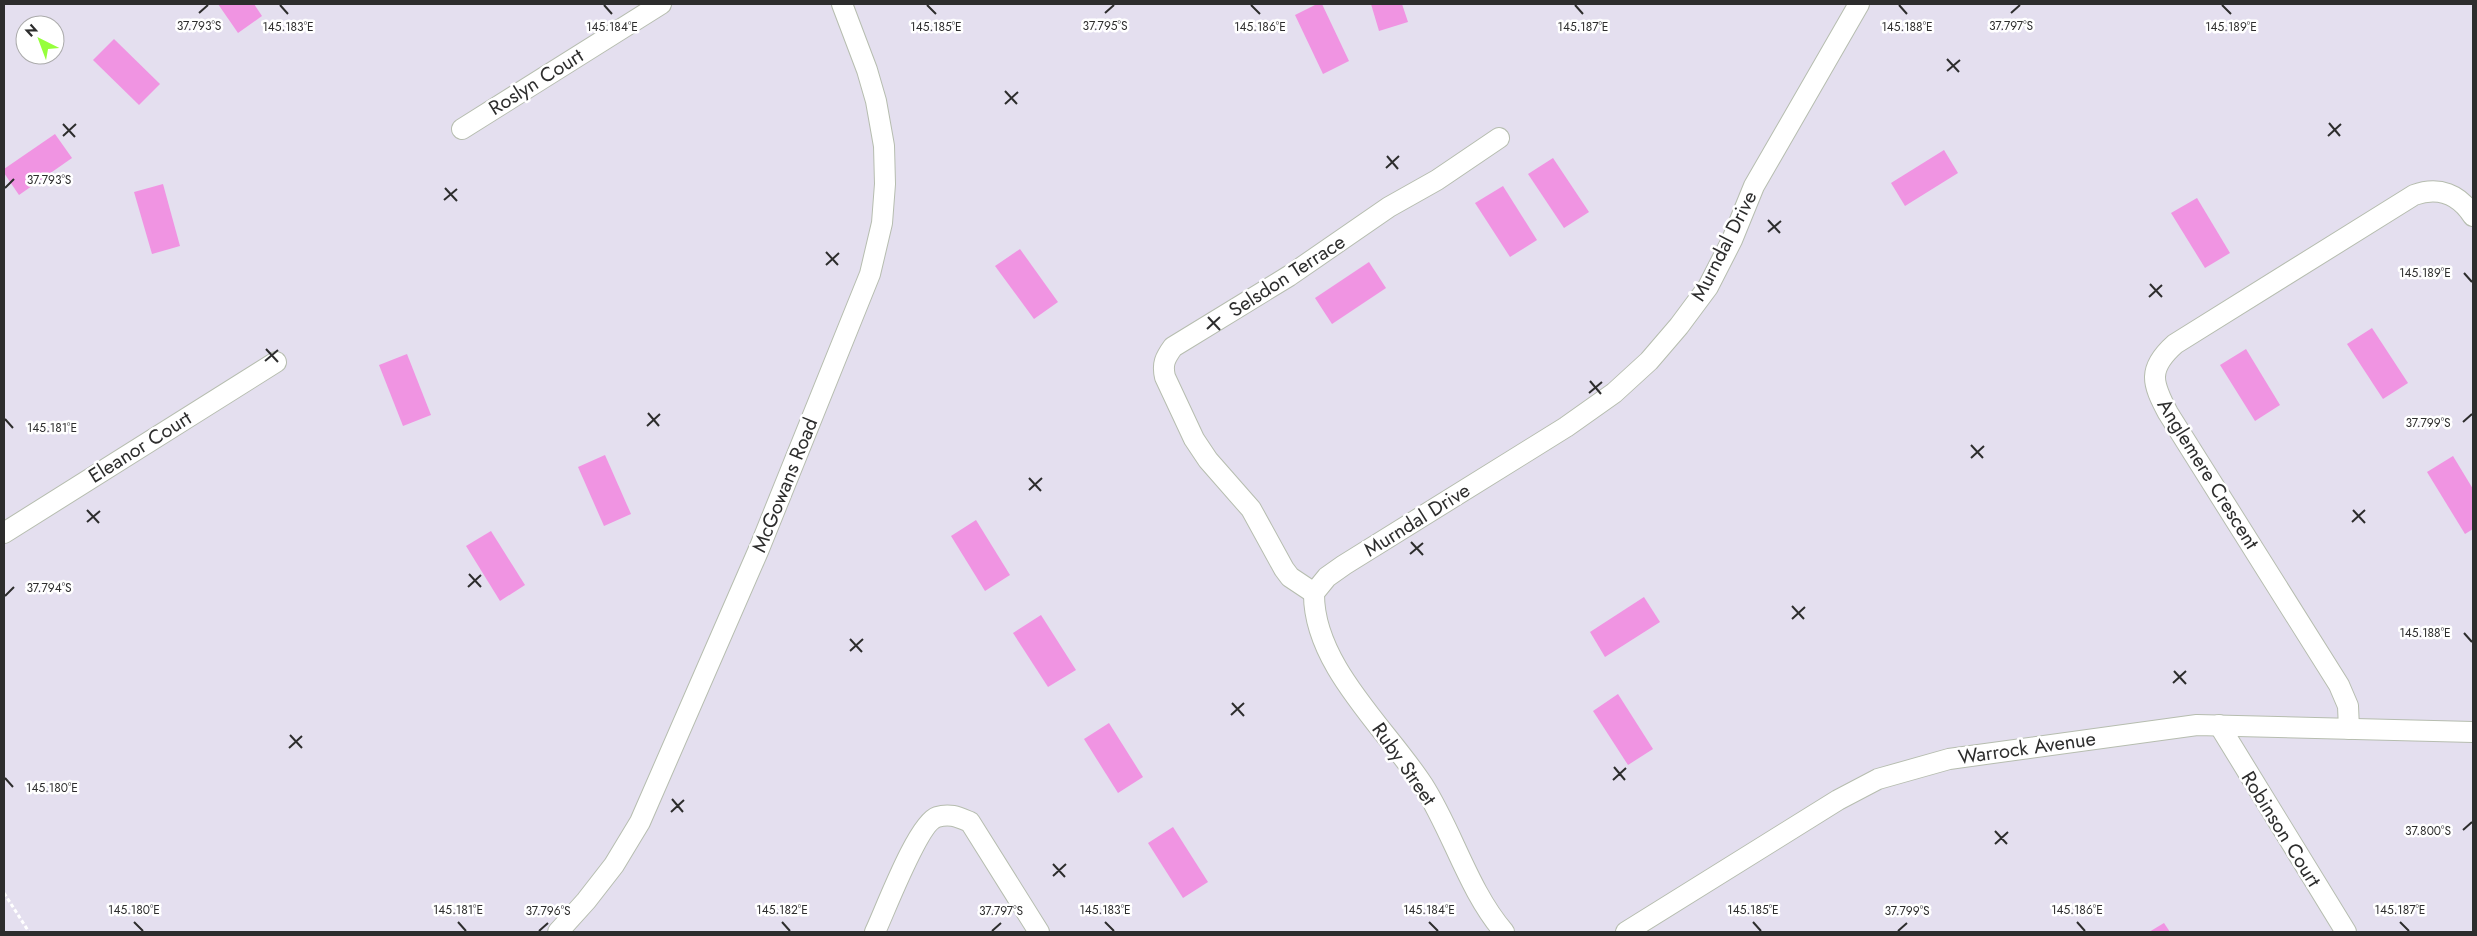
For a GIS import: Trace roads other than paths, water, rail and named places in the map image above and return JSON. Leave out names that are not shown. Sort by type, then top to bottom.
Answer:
[{"type":"street","name":"Roslyn Court","points":[[462,128],[661,4]]},
{"type":"street","name":"McGowans Road","points":[[558,932],[586,902],[614,865],[653,796],[759,549],[870,274],[882,223],[885,184],[884,146],[876,101],[867,70],[842,4]]},
{"type":"street","name":"Murndal Drive","points":[[1314,593],[1327,577],[1338,569],[1566,427],[1614,393],[1649,361],[1680,326],[1708,287],[1732,240],[1754,186],[1859,4]]},
{"type":"street","name":"Selsdon Terrace","points":[[1314,593],[1290,577],[1251,509],[1208,460],[1194,439],[1165,377],[1162,366],[1166,356],[1173,347],[1289,276],[1389,207],[1437,180],[1499,138]]},
{"type":"street","name":"Anglemere Crescent","points":[[2350,729],[2348,706],[2339,685],[2168,413],[2154,384],[2155,370],[2161,356],[2175,344],[2414,195],[2425,191],[2449,193],[2459,199],[2473,216]]},
{"type":"street","name":"Eleanor Court","points":[[4,533],[276,362]]},
{"type":"street","name":"Ruby Street","points":[[1314,593],[1317,620],[1340,672],[1377,727],[1424,786],[1486,907],[1504,932]]},
{"type":"street","name":"Warrock Avenue","points":[[1626,932],[1838,800],[1878,779],[1949,759],[2140,732],[2219,725],[2473,732]]},
{"type":"street","name":"Robinson Court","points":[[2219,725],[2346,932]]},
{"type":"street","points":[[875,932],[921,832],[935,817],[952,814],[970,822],[1039,932]]}]
